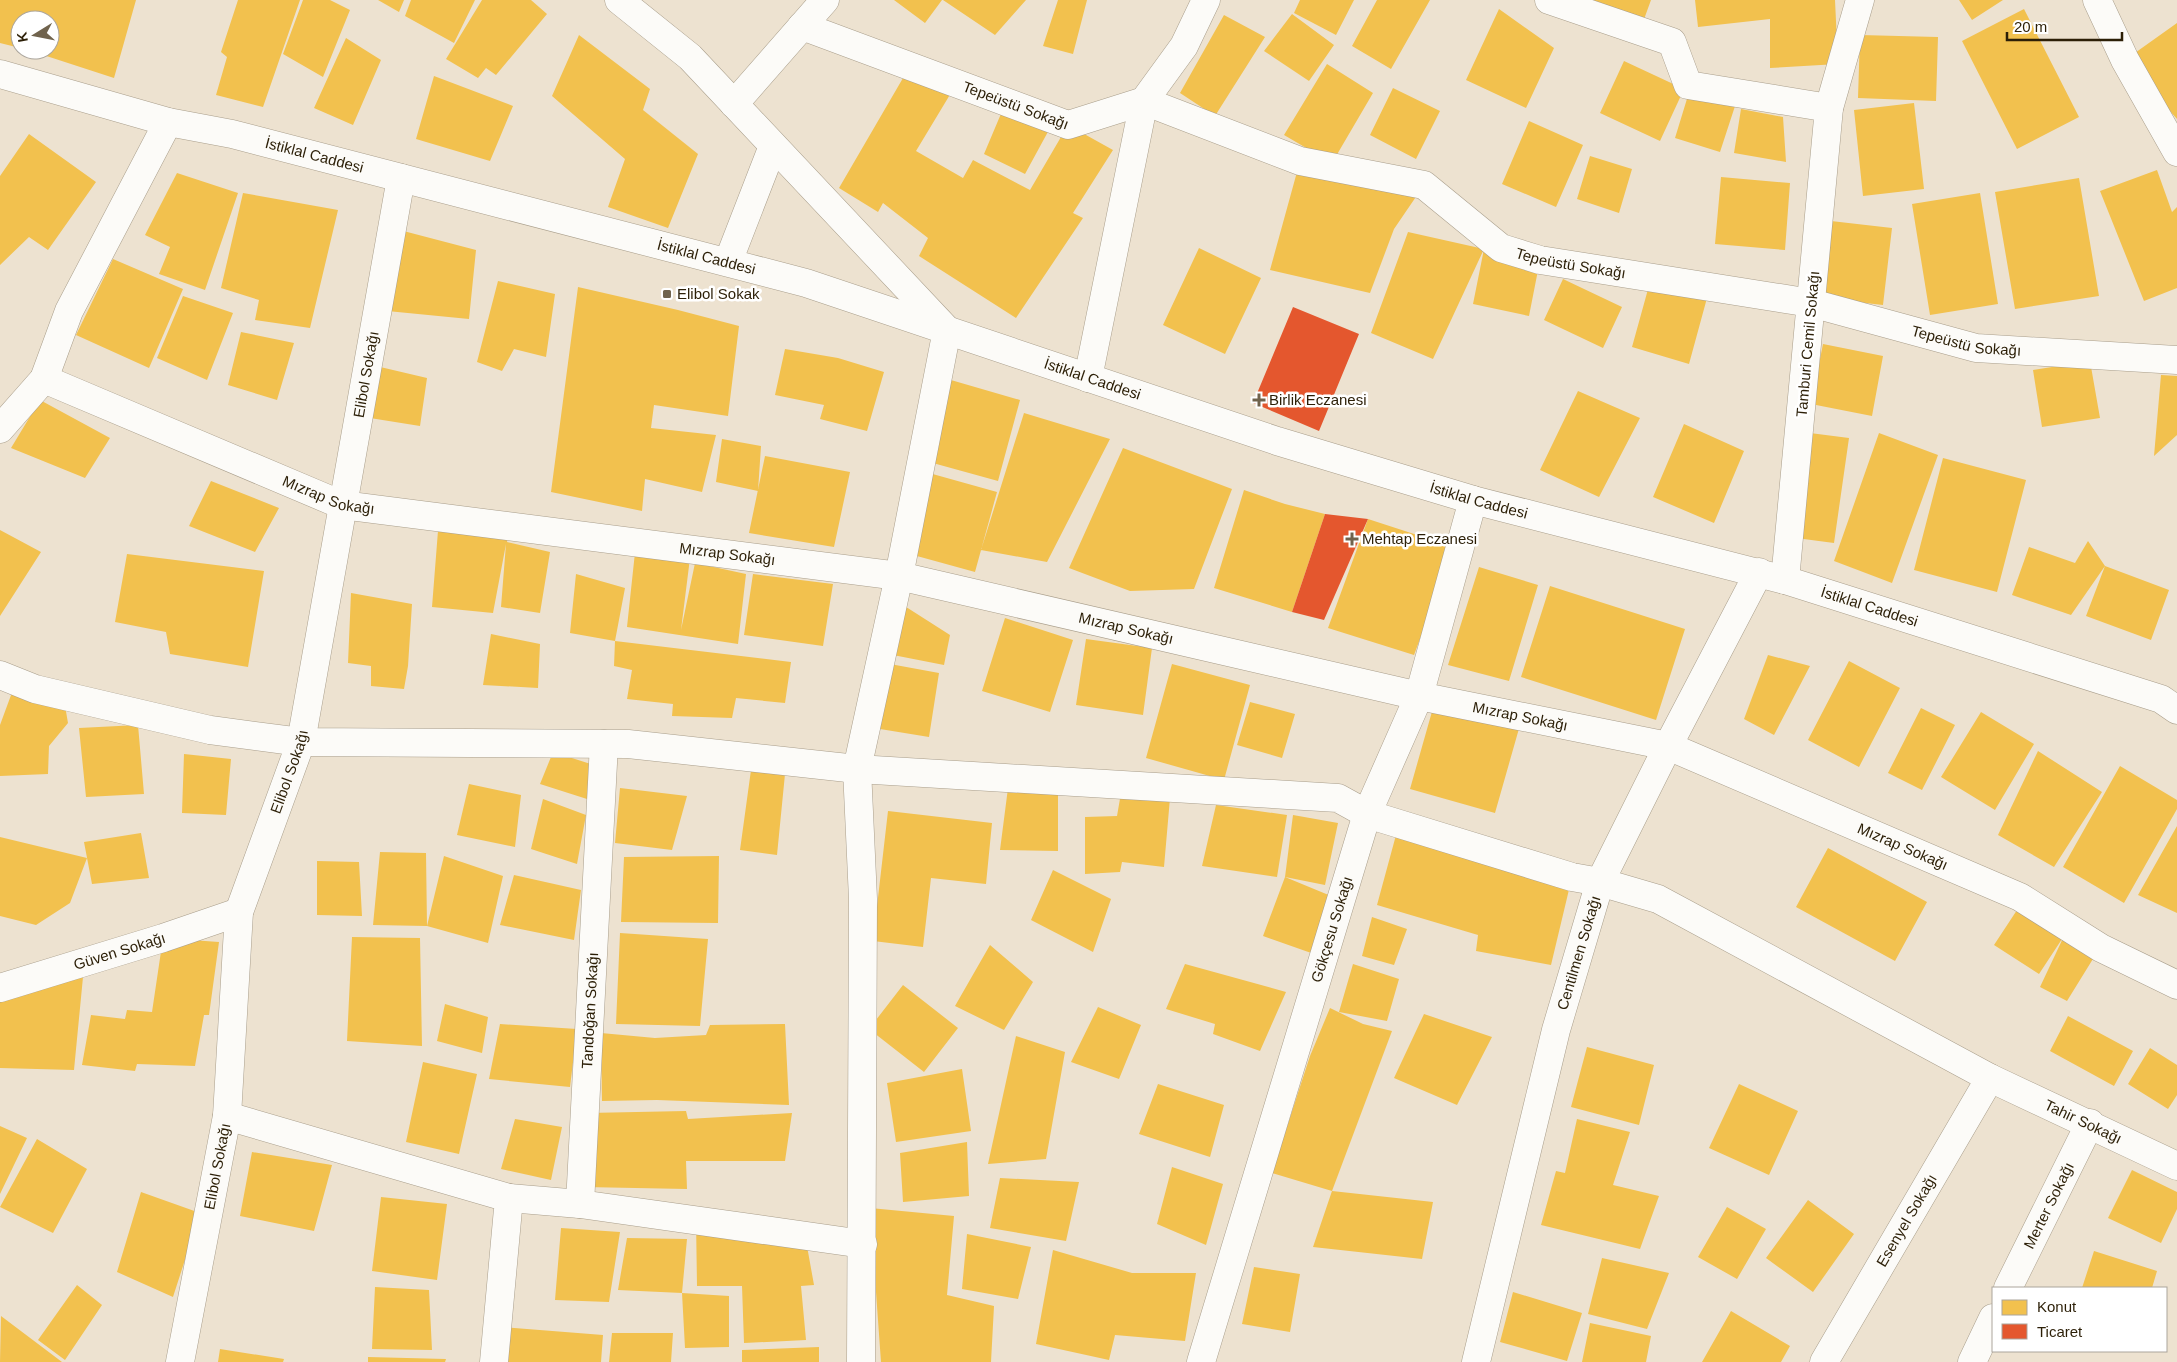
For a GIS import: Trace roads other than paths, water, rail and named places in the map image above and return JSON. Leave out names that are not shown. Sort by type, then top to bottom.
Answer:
[{"type":"street","points":[[619,0],[690,57],[947,330],[900,576],[857,769],[863,899],[861,1362]]},
{"type":"street","points":[[734,104],[825,0]]},
{"type":"street","points":[[1088,378],[1144,101],[1184,46],[1206,0]]},
{"type":"street","points":[[1549,0],[1672,42],[1688,85],[1829,108]]},
{"type":"street","name":"Tamburi Cemil Sokağı","points":[[1785,580],[1829,108],[1860,0]]},
{"type":"street","points":[[2097,0],[2125,60],[2176,147]]},
{"type":"street","name":"Tepeüstü Sokağı","points":[[802,26],[1068,125],[1144,101],[1300,161],[1424,185],[1501,248],[1540,260],[1812,303],[1976,348],[2177,360]]},
{"type":"street","name":"İstiklal Caddesi","points":[[0,74],[168,122],[232,134],[806,282],[1276,441],[1472,500],[1759,572],[2161,699],[2177,710]]},
{"type":"street","points":[[0,429],[44,379],[69,311],[168,122]]},
{"type":"street","points":[[728,262],[774,146]]},
{"type":"street","name":"Elibol Sokağı","points":[[180,1362],[227,1116],[239,912],[301,742],[401,178]]},
{"type":"street","name":"Mızrap Sokağı","points":[[44,379],[342,505],[900,576],[1419,696],[1668,746],[2020,897],[2101,948],[2177,984]]},
{"type":"street","name":"Gökçesu Sokağı","points":[[1200,1362],[1366,814],[1419,696],[1472,500]]},
{"type":"street","name":"Centilmen Sokağı","points":[[1476,1362],[1556,1030],[1600,882],[1668,746],[1759,572]]},
{"type":"street","name":"Tahir Sokağı","points":[[0,675],[35,689],[210,730],[301,742],[628,744],[857,769],[1338,798],[1366,814],[1572,877],[1600,882],[1658,899],[1990,1078],[2090,1123],[2177,1166]]},
{"type":"street","name":"Tandoğan Sokağı","points":[[580,1204],[604,744]]},
{"type":"street","name":"Güven Sokağı","points":[[0,988],[239,912]]},
{"type":"street","name":"Esenyel Sokağı","points":[[1824,1362],[1990,1078]]},
{"type":"street","points":[[227,1116],[508,1198],[580,1204],[863,1244]]},
{"type":"street","name":"Merter Sokağı","points":[[2008,1287],[2090,1123]]},
{"type":"street","points":[[494,1362],[508,1198]]},
{"type":"street","points":[[1972,1362],[1992,1320]]},
{"type":"place","name":"Elibol Sokak","points":[[667,294]]},
{"type":"place","name":"Birlik Eczanesi","points":[[1259,400]]},
{"type":"place","name":"Mehtap Eczanesi","points":[[1352,539]]}]
